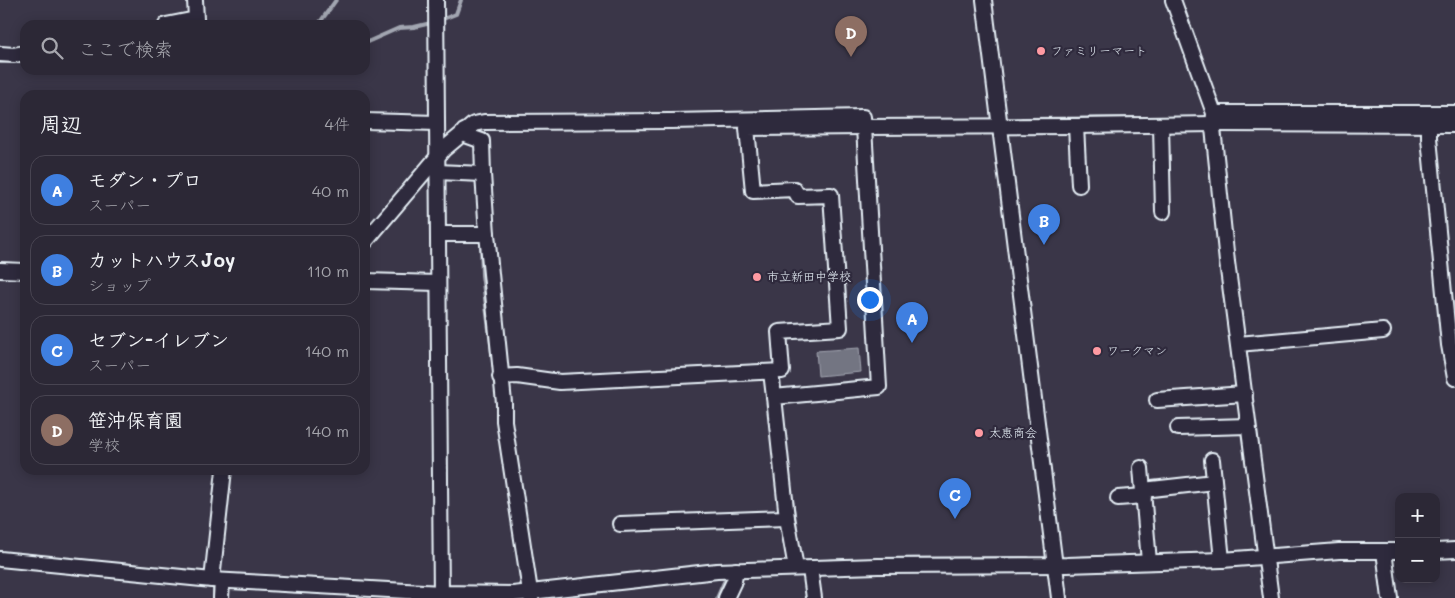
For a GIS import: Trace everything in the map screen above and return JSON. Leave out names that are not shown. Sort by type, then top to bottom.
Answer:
[{"type":"street","points":[[191,20],[196,19],[195,0]]},
{"type":"street","points":[[436,0],[438,234],[435,283],[441,596]]},
{"type":"street","points":[[984,0],[1059,598]]},
{"type":"street","points":[[1173,0],[1214,118],[1226,248],[1271,598]]},
{"type":"street","points":[[0,54],[20,54]]},
{"type":"street","points":[[500,377],[517,376],[560,382],[782,371],[779,332],[840,328],[831,195],[798,196],[794,189],[753,191],[747,128],[864,131],[999,125],[1161,125],[1214,118],[1455,113]]},
{"type":"street","points":[[370,236],[437,157],[466,134],[474,124],[484,122],[863,117],[879,388],[778,397]]},
{"type":"street","points":[[1214,118],[1455,125]]},
{"type":"street","points":[[370,121],[437,123]]},
{"type":"street","points":[[1161,125],[1163,212]]},
{"type":"street","points":[[1429,125],[1451,326],[1449,345],[1455,378]]},
{"type":"street","points":[[1076,126],[1079,185]]},
{"type":"street","points":[[466,134],[482,141],[480,174],[504,403],[504,421],[528,594]]},
{"type":"street","points":[[437,172],[480,174]]},
{"type":"street","points":[[438,234],[486,234]]},
{"type":"street","points":[[0,270],[20,271]]},
{"type":"street","points":[[370,282],[435,283]]},
{"type":"street","points":[[1238,344],[1383,331]]},
{"type":"street","points":[[771,372],[778,397],[787,518],[796,568]]},
{"type":"street","points":[[1157,400],[1244,394]]},
{"type":"street","points":[[1178,428],[1248,426]]},
{"type":"street","points":[[1212,460],[1222,557]]},
{"type":"street","points":[[1141,468],[1149,558]]},
{"type":"street","points":[[221,598],[217,580],[224,475]]},
{"type":"street","points":[[1118,498],[1214,482]]},
{"type":"street","points":[[620,524],[787,518]]},
{"type":"street","points":[[1440,551],[1455,550]]},
{"type":"street","points":[[0,559],[217,580],[441,596],[528,594],[736,570],[878,566],[1055,565],[1149,558],[1265,557],[1339,551],[1395,551]]},
{"type":"street","points":[[1384,551],[1390,598]]},
{"type":"street","points":[[810,569],[814,598]]},
{"type":"street","points":[[726,598],[734,581],[736,570]]},
{"type":"water","points":[[859,348],[861,372],[818,376],[816,351]]},
{"type":"waterway","points":[[322,20],[336,0]]},
{"type":"waterway","points":[[443,19],[456,14],[461,0]]},
{"type":"waterway","points":[[370,41],[399,28],[431,23]]},
{"type":"waterway","points":[[0,62],[18,61]]},
{"type":"waterway","points":[[1022,119],[1135,118]]},
{"type":"waterway","points":[[481,242],[482,275],[494,368]]},
{"type":"waterway","points":[[791,494],[798,541]]},
{"type":"waterway","points":[[1306,547],[1332,545]]},
{"type":"waterway","points":[[1075,558],[1102,557]]},
{"type":"waterway","points":[[878,559],[1028,558]]},
{"type":"waterway","points":[[800,562],[851,560]]},
{"type":"waterway","points":[[717,598],[724,582]]},
{"type":"waterway","points":[[214,586],[214,598]]},
{"type":"place","name":"ファミリーマート","points":[[1041,51]]},
{"type":"place","name":"笹沖保育園","points":[[851,57]]},
{"type":"place","name":"カットハウスJoy","points":[[1044,245]]},
{"type":"place","name":"市立新田中学校","points":[[757,277]]},
{"type":"place","name":"モダン・プロ","points":[[912,343]]},
{"type":"place","name":"ワークマン","points":[[1097,351]]},
{"type":"place","name":"太恵商会","points":[[979,433]]},
{"type":"place","name":"セブン-イレブン","points":[[955,519]]}]
